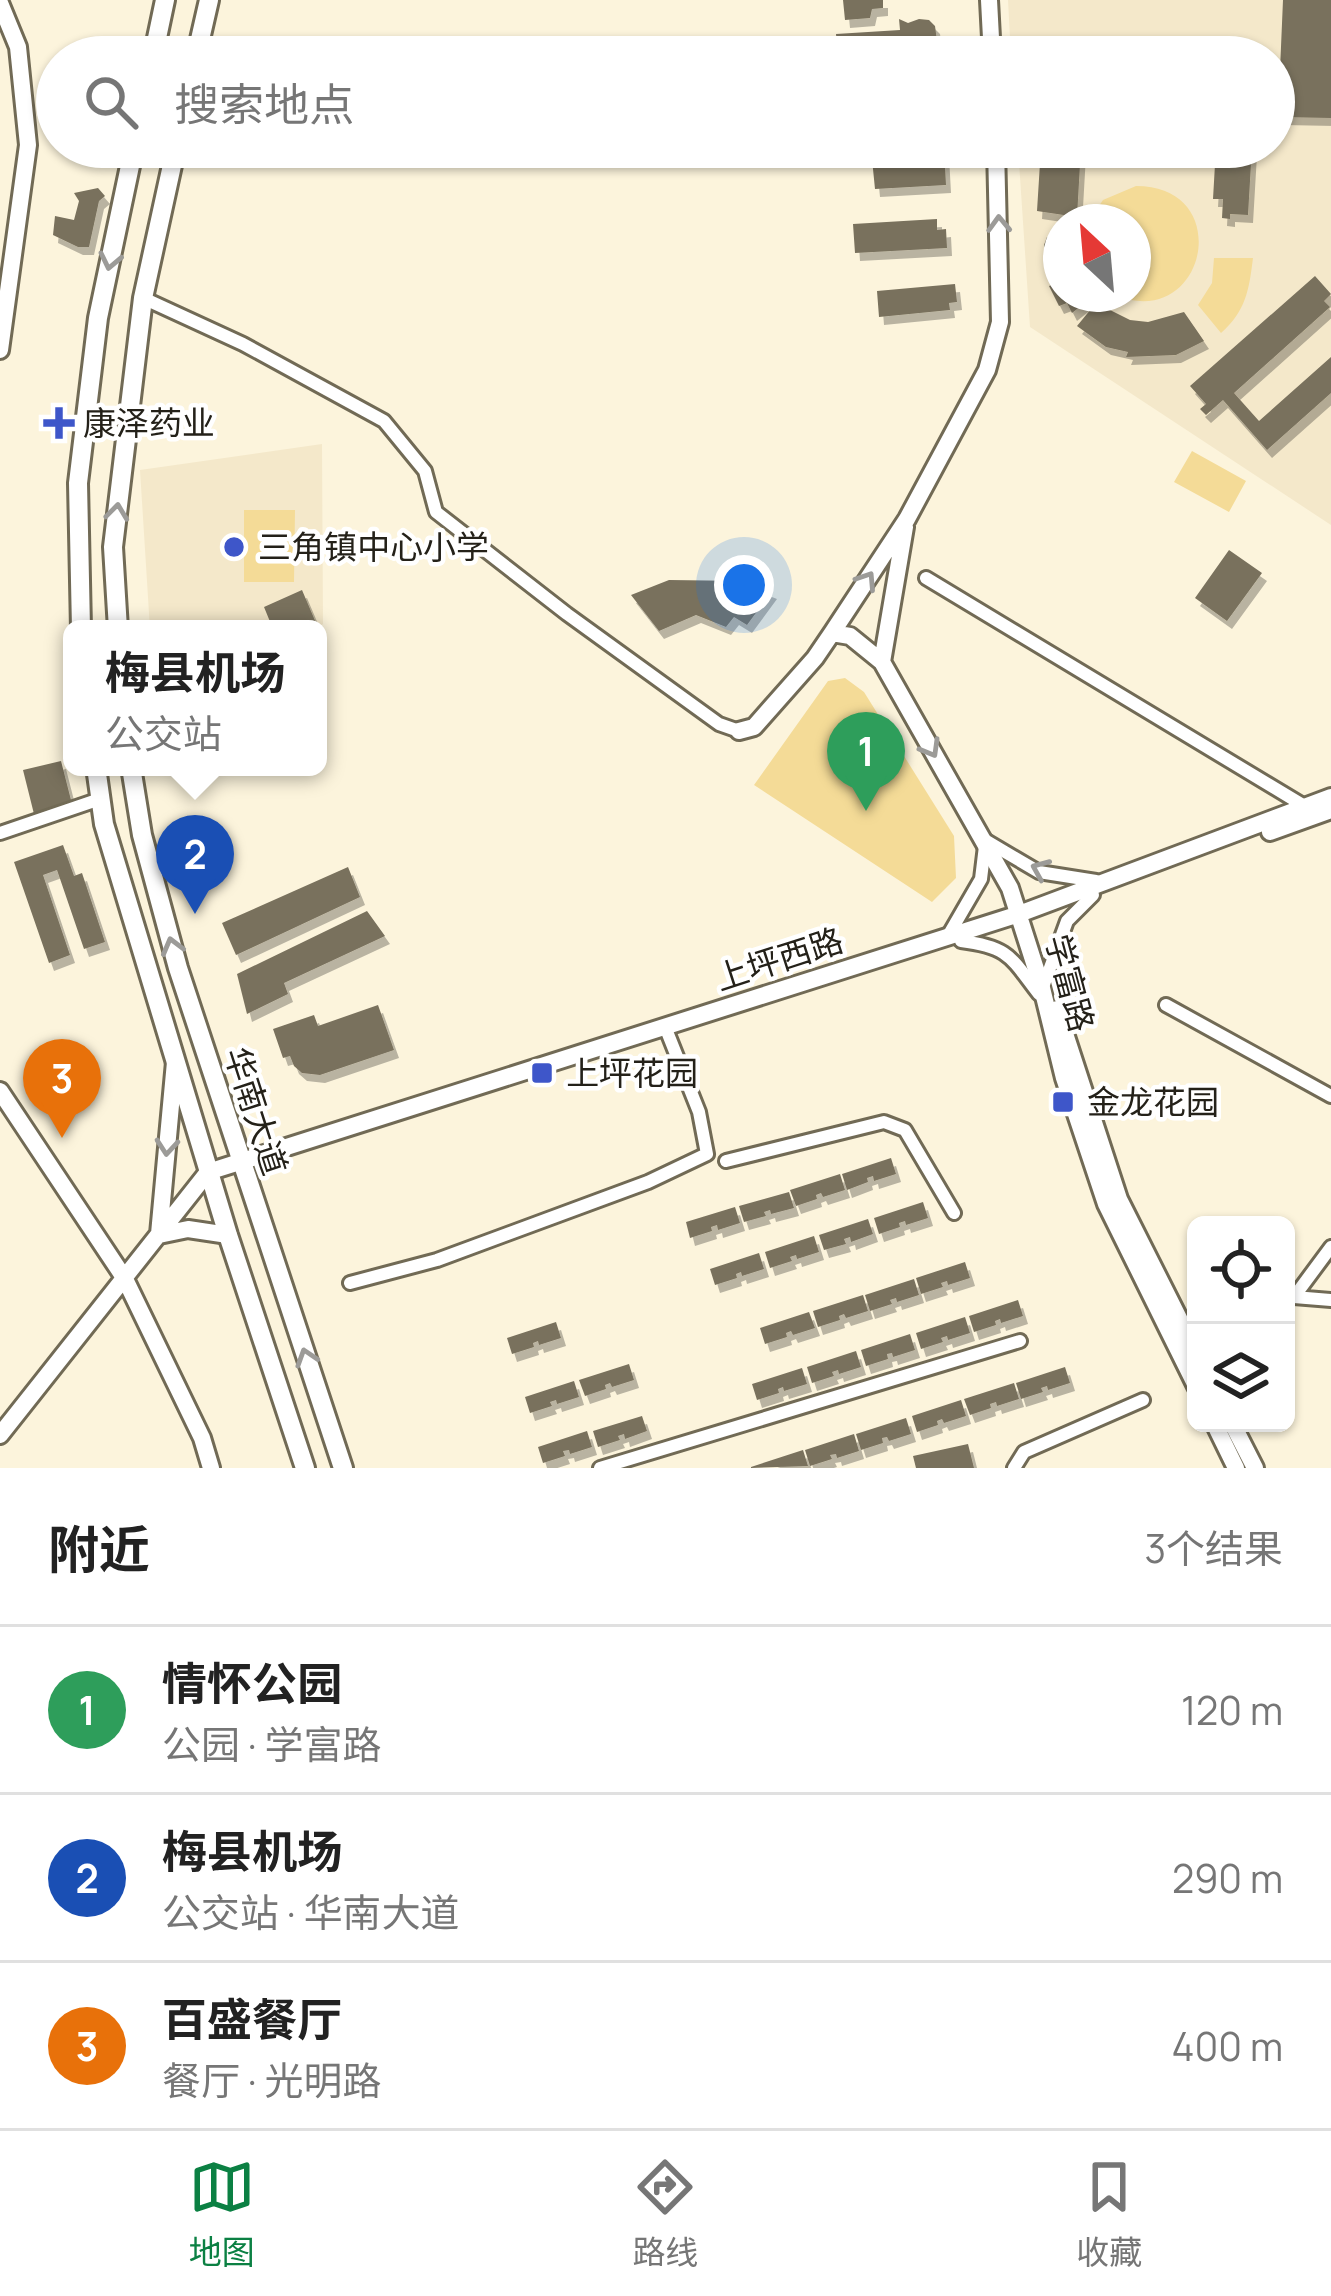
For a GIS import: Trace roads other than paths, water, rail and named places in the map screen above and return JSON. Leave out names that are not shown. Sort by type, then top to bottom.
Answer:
[{"type":"main road","points":[[157,36],[165,0]]},
{"type":"main road","points":[[201,36],[209,0]]},
{"type":"main road","points":[[81,620],[78,483],[98,318],[130,168]]},
{"type":"main road","points":[[117,620],[113,547],[143,298],[171,168]]},
{"type":"main road","name":"华南大道","points":[[97,776],[104,824],[208,1172],[305,1468]]},
{"type":"main road","name":"华南大道","points":[[132,776],[142,836],[190,1004],[344,1468]]},
{"type":"main road","points":[[160,1012],[190,1004]]},
{"type":"street","points":[[989,0],[991,36]]},
{"type":"street","points":[[0,3],[18,47],[28,146],[0,350]]},
{"type":"street","points":[[143,298],[243,344],[384,421],[425,471],[436,512],[718,724],[740,731],[754,727],[815,658],[907,519],[988,370],[1000,322],[996,168]]},
{"type":"street","points":[[832,633],[850,636],[882,662],[907,519]]},
{"type":"street","points":[[926,578],[1306,807]]},
{"type":"street","name":"学富路","points":[[882,662],[1024,916],[1119,1199],[1187,1334]]},
{"type":"street","name":"上坪西路","points":[[1098,889],[1331,797]]},
{"type":"street","points":[[0,833],[100,800]]},
{"type":"street","name":"上坪西路","points":[[242,1167],[668,1034],[1331,810]]},
{"type":"street","points":[[984,842],[1039,872],[1098,889],[1067,921],[1043,994],[1015,959],[987,944],[954,939],[981,879],[984,842]]},
{"type":"street","name":"学富路","points":[[1024,916],[1064,1078],[1106,1204],[1187,1368]]},
{"type":"street","name":"上坪西路","points":[[242,1167],[954,939]]},
{"type":"street","points":[[1166,1005],[1331,1096]]},
{"type":"street","points":[[350,1283],[437,1260],[647,1182],[706,1154],[699,1112],[668,1034]]},
{"type":"street","points":[[159,1235],[175,1058]]},
{"type":"street","points":[[0,1091],[124,1279],[202,1438],[211,1468]]},
{"type":"street","points":[[726,1161],[884,1121],[905,1130],[954,1213]]},
{"type":"street","points":[[0,1435],[208,1172],[242,1167]]},
{"type":"street","points":[[159,1235],[188,1229],[228,1235]]},
{"type":"street","points":[[1331,1247],[1294,1297],[1331,1300]]},
{"type":"street","points":[[600,1468],[1019,1341]]},
{"type":"street","points":[[1014,1468],[1024,1452],[1142,1400]]},
{"type":"street","points":[[1218,1432],[1236,1468]]},
{"type":"street","points":[[1237,1432],[1255,1468]]},
{"type":"place","name":"康泽药业","points":[[59,423]]},
{"type":"place","name":"三角镇中心小学","points":[[234,547]]},
{"type":"place","name":"情怀公园","points":[[866,811]]},
{"type":"place","name":"梅县机场","points":[[195,914]]},
{"type":"place","name":"上坪花园","points":[[542,1073]]},
{"type":"place","name":"金龙花园","points":[[1063,1102]]},
{"type":"place","name":"百盛餐厅","points":[[62,1138]]}]
